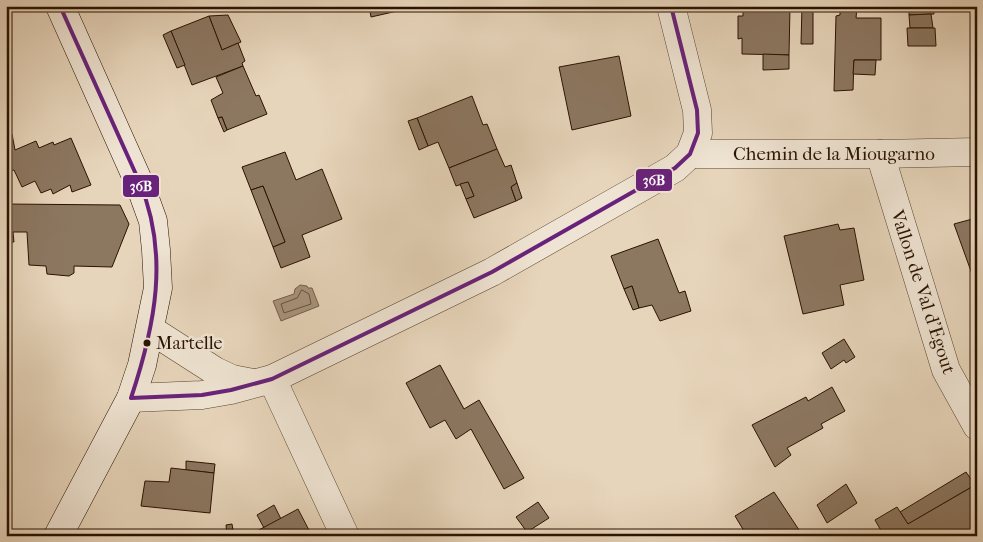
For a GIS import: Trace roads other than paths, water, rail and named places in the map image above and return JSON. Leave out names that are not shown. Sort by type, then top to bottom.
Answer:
[{"type":"street","points":[[58,536],[130,398],[142,365],[151,330],[158,288],[153,221],[140,185],[60,6]]},
{"type":"street","points":[[130,398],[202,394],[231,390],[263,381],[492,272],[675,168],[690,154],[698,133],[697,110],[671,6]]},
{"type":"street","name":"Chemin de la Miougarno","points":[[690,154],[977,152]]},
{"type":"street","name":"Vallon de Val d'Egout","points":[[880,154],[946,370],[977,426]]},
{"type":"street","points":[[151,330],[215,371],[232,379],[263,381]]},
{"type":"street","points":[[263,381],[345,536]]},
{"type":"water","points":[[300,285],[312,288],[319,306],[281,321],[273,301],[294,294],[295,289]]},
{"type":"place","name":"Martelle","points":[[147,343]]}]
